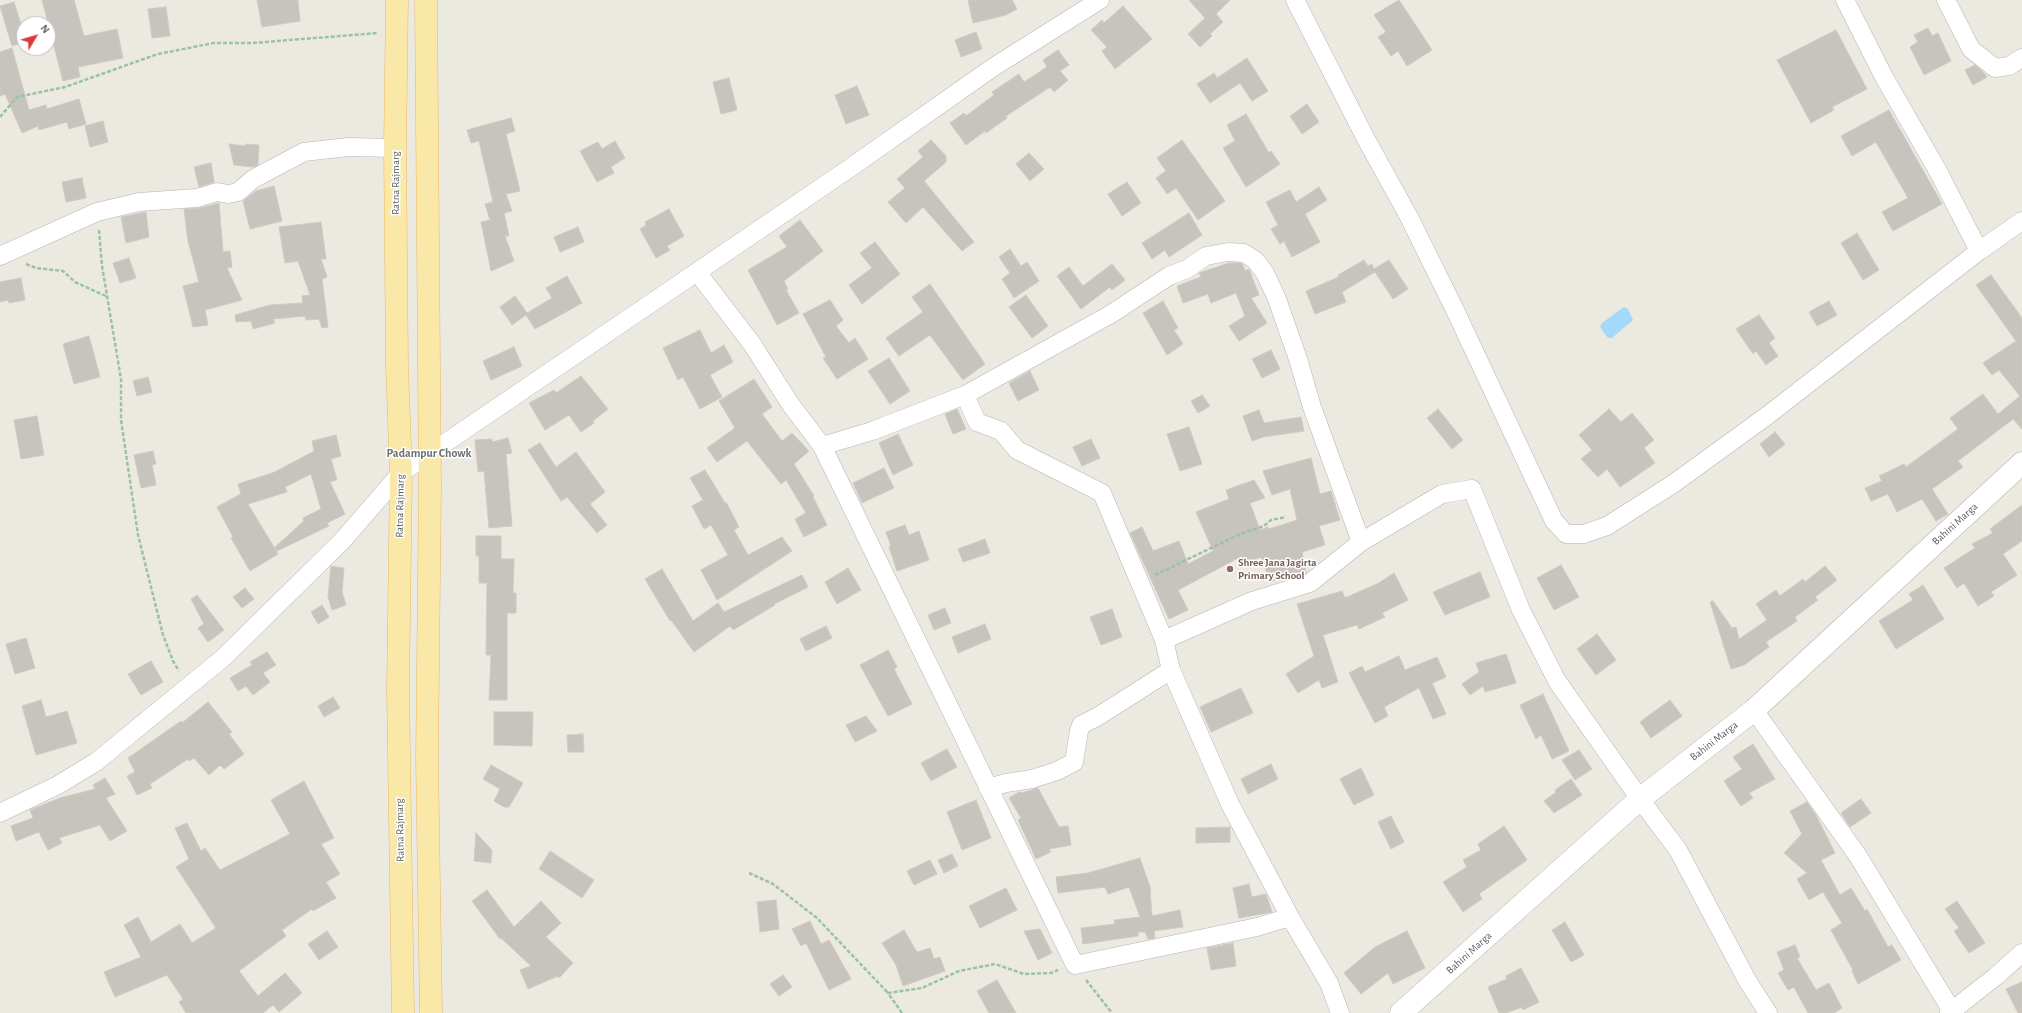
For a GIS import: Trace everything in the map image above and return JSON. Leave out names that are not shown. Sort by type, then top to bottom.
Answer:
[{"type":"main road","name":"Ratna Rajmarg","points":[[397,0],[395,148],[397,366],[401,473],[398,690],[403,1013]]},
{"type":"main road","points":[[426,0],[430,487],[427,758],[431,1013]]},
{"type":"street","points":[[0,813],[58,784],[96,762],[189,684],[223,658],[342,541],[401,473],[847,170],[992,68],[1100,0]]},
{"type":"street","points":[[1294,0],[1426,252],[1554,521],[1566,534],[1584,534],[1607,526],[1673,484],[1768,415],[1979,251],[2022,221]]},
{"type":"street","points":[[1845,0],[1893,94],[1939,173],[1979,251]]},
{"type":"street","points":[[1946,0],[1971,49],[1995,68],[2008,66],[2022,58]]},
{"type":"street","points":[[2,256],[96,212],[139,202],[197,198],[217,192],[228,194],[238,192],[253,179],[304,152],[348,147],[395,148]]},
{"type":"street","points":[[822,446],[872,431],[965,395],[1111,314],[1169,276],[1187,269],[1206,256],[1228,252],[1244,253],[1256,260],[1265,273],[1277,299],[1298,359],[1312,407],[1361,542]]},
{"type":"street","points":[[697,272],[752,344],[791,405],[822,446],[1074,965],[1257,927],[1290,917]]},
{"type":"street","points":[[965,395],[977,422],[1001,431],[1017,450],[1102,493],[1139,584],[1164,640],[1171,670],[1230,804],[1290,917],[1329,983],[1340,1013]]},
{"type":"street","name":"Bahini Marga","points":[[1401,1013],[1640,799],[1754,710],[2022,463]]},
{"type":"street","points":[[1164,640],[1252,601],[1310,583],[1361,542],[1442,494],[1472,489],[1521,610],[1556,681],[1678,850],[1747,980],[1768,1013]]},
{"type":"street","points":[[988,788],[1006,783],[1032,779],[1057,771],[1074,762],[1081,725],[1097,717],[1171,670]]},
{"type":"street","points":[[1754,710],[1858,856],[1951,1012],[2022,953]]},
{"type":"path","points":[[0,117],[17,96],[66,87],[158,54],[214,43],[252,43],[397,32]]},
{"type":"path","points":[[96,212],[102,266],[121,379],[121,420],[138,535],[163,635],[173,662],[189,684]]},
{"type":"path","points":[[2,256],[36,268],[63,271],[75,282],[108,297]]},
{"type":"path","points":[[1139,584],[1238,535],[1264,526],[1271,520],[1286,518]]},
{"type":"path","points":[[749,873],[773,884],[817,918],[888,993],[902,1013]]},
{"type":"path","points":[[888,993],[922,988],[958,971],[995,964],[1024,974],[1052,973],[1074,965],[1112,1013]]},
{"type":"water","points":[[1624,307],[1628,309],[1633,320],[1612,338],[1608,338],[1600,327],[1602,323]]},
{"type":"building","points":[[42,0],[74,0],[84,36],[117,29],[123,58],[78,67],[80,77],[63,81],[56,54],[56,16],[46,16]]},
{"type":"building","points":[[257,0],[298,0],[300,21],[262,27]]},
{"type":"building","points":[[968,0],[1012,0],[1017,9],[1006,15],[973,23]]},
{"type":"building","points":[[1189,0],[1230,0],[1216,14],[1223,22],[1210,34],[1212,36],[1200,47],[1188,34],[1205,18]]},
{"type":"building","points":[[1399,0],[1432,50],[1407,66],[1398,51],[1391,56],[1378,37],[1386,32],[1374,15]]},
{"type":"building","points":[[14,2],[18,16],[16,16],[16,45],[12,46],[0,6]]},
{"type":"building","points":[[1123,6],[1152,39],[1115,69],[1102,51],[1107,47],[1091,30],[1102,20],[1104,23]]},
{"type":"building","points":[[166,7],[170,36],[152,38],[148,9]]},
{"type":"building","points":[[1928,28],[1932,36],[1938,33],[1951,61],[1924,75],[1910,47],[1918,42],[1914,35]]},
{"type":"building","points":[[1836,30],[1867,89],[1832,107],[1834,110],[1811,123],[1777,60]]},
{"type":"building","points":[[976,32],[982,49],[961,57],[955,40]]},
{"type":"building","points":[[12,48],[29,110],[46,105],[47,109],[79,99],[86,124],[69,129],[67,122],[39,130],[38,126],[22,133],[5,94],[0,96],[0,52]]},
{"type":"building","points":[[1058,50],[1069,65],[1060,71],[1068,80],[1054,92],[1050,87],[1006,116],[1007,118],[986,133],[985,131],[966,145],[950,123],[964,113],[966,116],[994,95],[992,92],[1019,74],[1024,82],[1047,67],[1043,60]]},
{"type":"building","points":[[1247,58],[1268,91],[1252,101],[1240,83],[1210,103],[1197,84],[1214,73],[1217,78]]},
{"type":"building","points":[[1975,65],[1987,77],[1973,85],[1965,70]]},
{"type":"building","points":[[729,78],[737,110],[721,114],[713,82]]},
{"type":"building","points":[[857,86],[869,115],[846,124],[835,95]]},
{"type":"building","points":[[1307,104],[1319,122],[1302,134],[1290,116]]},
{"type":"building","points":[[1889,110],[1942,204],[1893,231],[1882,212],[1908,198],[1876,142],[1852,156],[1841,136]]},
{"type":"building","points":[[1246,114],[1269,153],[1271,151],[1280,164],[1246,187],[1223,148],[1235,141],[1227,125]]},
{"type":"building","points":[[511,118],[515,131],[506,134],[520,191],[506,194],[512,211],[504,213],[509,236],[505,236],[514,261],[491,271],[481,222],[490,220],[485,204],[493,202],[479,141],[471,143],[467,130]]},
{"type":"building","points":[[103,121],[108,142],[90,147],[85,126]]},
{"type":"building","points":[[931,140],[946,156],[946,162],[924,181],[974,242],[962,251],[923,207],[906,223],[888,202],[905,188],[897,179],[923,157],[918,151]]},
{"type":"building","points":[[1182,140],[1225,201],[1198,220],[1176,188],[1167,194],[1156,178],[1166,171],[1157,158]]},
{"type":"building","points":[[615,141],[625,158],[611,167],[614,173],[597,182],[580,151],[598,142],[602,149]]},
{"type":"building","points":[[229,144],[245,146],[246,144],[259,145],[258,165],[253,167],[234,165]]},
{"type":"building","points":[[1029,153],[1044,169],[1030,181],[1016,164]]},
{"type":"building","points":[[211,163],[214,182],[199,187],[194,167]]},
{"type":"building","points":[[82,178],[86,198],[66,202],[62,182]]},
{"type":"building","points":[[1127,182],[1141,203],[1122,216],[1108,194]]},
{"type":"building","points":[[274,186],[282,221],[250,229],[243,201],[256,191]]},
{"type":"building","points":[[1319,187],[1327,200],[1305,214],[1320,242],[1292,257],[1284,241],[1280,244],[1271,229],[1278,225],[1266,202],[1290,190],[1296,202]]},
{"type":"building","points":[[219,203],[223,252],[230,251],[232,267],[227,268],[242,300],[205,310],[208,325],[193,327],[183,286],[199,282],[188,241],[184,209],[200,208]]},
{"type":"building","points":[[669,209],[684,236],[667,246],[670,250],[656,258],[640,229],[646,225],[645,222]]},
{"type":"building","points":[[146,212],[149,237],[126,243],[121,217]]},
{"type":"building","points":[[1189,213],[1202,235],[1169,257],[1165,250],[1152,259],[1142,243]]},
{"type":"building","points":[[800,220],[823,251],[784,281],[788,289],[786,290],[799,313],[777,325],[748,270],[787,247],[779,236]]},
{"type":"building","points":[[321,222],[326,259],[321,259],[327,277],[322,279],[328,327],[322,328],[319,319],[306,320],[305,316],[273,319],[275,323],[253,329],[251,321],[236,322],[235,315],[270,305],[303,303],[302,296],[310,295],[298,261],[285,263],[279,227]]},
{"type":"building","points":[[578,227],[584,242],[560,252],[554,237]]},
{"type":"building","points":[[1857,233],[1879,270],[1863,280],[1841,243]]},
{"type":"building","points":[[875,242],[900,274],[862,304],[849,285],[872,268],[860,253]]},
{"type":"building","points":[[1010,249],[1021,266],[1027,262],[1039,281],[1014,298],[1002,279],[1010,273],[999,257]]},
{"type":"building","points":[[129,258],[136,278],[120,283],[113,263]]},
{"type":"building","points":[[1364,260],[1368,266],[1372,264],[1374,269],[1389,260],[1408,289],[1393,299],[1375,272],[1342,292],[1346,302],[1315,314],[1306,291],[1339,277],[1338,275]]},
{"type":"building","points":[[1229,263],[1241,263],[1245,271],[1249,269],[1259,295],[1251,298],[1267,323],[1239,341],[1229,326],[1245,316],[1236,293],[1211,303],[1208,294],[1183,303],[1177,286],[1201,277],[1199,273]]},
{"type":"building","points":[[1112,264],[1125,280],[1112,290],[1110,287],[1081,309],[1057,276],[1069,267],[1083,286]]},
{"type":"building","points":[[1991,275],[2022,318],[2022,429],[2013,419],[1958,461],[1963,467],[1932,489],[1948,514],[1936,521],[1922,499],[1897,512],[1888,494],[1871,501],[1865,488],[1882,481],[1879,476],[1904,464],[1906,467],[1958,429],[1950,418],[1983,394],[1998,414],[2020,396],[1999,370],[1992,375],[1983,363],[2016,341],[1976,285]]},
{"type":"building","points":[[567,276],[582,303],[535,329],[526,315],[512,325],[500,307],[515,296],[527,313],[552,298],[546,288]]},
{"type":"building","points":[[21,278],[25,300],[9,303],[8,300],[0,302],[0,282]]},
{"type":"building","points":[[930,284],[985,364],[963,380],[930,335],[899,356],[886,338],[923,312],[912,297]]},
{"type":"building","points":[[1026,295],[1048,326],[1032,338],[1009,307]]},
{"type":"building","points":[[830,300],[843,320],[836,326],[849,343],[855,338],[868,359],[837,379],[823,358],[826,357],[803,314]]},
{"type":"building","points":[[1163,301],[1178,328],[1174,330],[1183,344],[1167,355],[1143,313]]},
{"type":"building","points":[[1829,301],[1837,315],[1817,326],[1809,312]]},
{"type":"building","points":[[1759,315],[1775,338],[1769,343],[1778,356],[1766,365],[1756,351],[1753,354],[1736,329]]},
{"type":"building","points":[[700,330],[711,353],[724,345],[733,362],[710,375],[722,397],[700,409],[683,377],[678,380],[663,348]]},
{"type":"building","points":[[89,336],[100,377],[74,384],[63,344]]},
{"type":"building","points":[[514,347],[522,366],[491,380],[483,361]]},
{"type":"building","points":[[1271,350],[1280,369],[1262,378],[1252,359]]},
{"type":"building","points":[[889,358],[910,391],[890,404],[868,371]]},
{"type":"building","points":[[1030,371],[1039,390],[1018,401],[1009,383]]},
{"type":"building","points":[[581,376],[608,409],[593,421],[594,423],[581,432],[569,415],[545,430],[529,403],[554,390],[556,393]]},
{"type":"building","points":[[148,377],[152,392],[137,396],[133,381]]},
{"type":"building","points":[[754,379],[772,407],[762,414],[782,441],[792,433],[809,451],[794,464],[814,496],[813,497],[827,525],[804,537],[795,519],[806,513],[786,480],[781,484],[747,441],[717,462],[707,448],[735,428],[719,401]]},
{"type":"building","points":[[1202,395],[1210,406],[1198,413],[1191,401]]},
{"type":"building","points":[[957,409],[966,429],[953,434],[945,414]]},
{"type":"building","points":[[1438,409],[1463,440],[1452,449],[1427,418]]},
{"type":"building","points":[[1609,409],[1621,422],[1632,413],[1654,440],[1644,448],[1655,463],[1620,487],[1607,469],[1598,477],[1581,459],[1592,450],[1579,435]]},
{"type":"building","points":[[1259,410],[1264,423],[1301,417],[1304,431],[1263,437],[1252,441],[1243,416]]},
{"type":"building","points":[[37,416],[44,455],[21,459],[14,420]]},
{"type":"building","points":[[1189,427],[1202,464],[1180,471],[1167,434]]},
{"type":"building","points":[[1775,432],[1785,444],[1769,457],[1760,444]]},
{"type":"building","points":[[898,434],[913,465],[893,475],[879,443]]},
{"type":"building","points":[[336,435],[341,456],[331,459],[337,480],[330,482],[345,514],[327,523],[329,526],[277,551],[275,549],[278,554],[250,571],[231,538],[233,537],[217,507],[241,494],[238,484],[275,472],[314,451],[312,441]],"holes":[[[311,474],[321,509],[303,518],[304,521],[274,548],[248,504],[287,492],[285,487]]]},
{"type":"building","points":[[508,438],[512,453],[506,454],[512,526],[489,528],[484,471],[478,472],[475,440],[492,439],[492,442]]},
{"type":"building","points":[[1091,439],[1100,458],[1082,466],[1073,447]]},
{"type":"building","points":[[540,443],[556,467],[576,452],[605,492],[590,504],[607,525],[597,533],[567,497],[561,501],[528,450]]},
{"type":"building","points":[[153,451],[156,464],[152,465],[156,485],[141,488],[134,455]]},
{"type":"building","points":[[1311,458],[1320,494],[1331,491],[1340,520],[1319,526],[1325,545],[1302,552],[1306,573],[1289,579],[1288,575],[1270,582],[1261,557],[1245,564],[1242,556],[1178,590],[1188,610],[1169,619],[1130,533],[1142,527],[1153,551],[1179,541],[1188,564],[1213,551],[1196,512],[1229,499],[1226,490],[1254,480],[1265,498],[1250,503],[1260,530],[1268,527],[1269,529],[1297,520],[1290,489],[1272,495],[1263,471]]},
{"type":"building","points":[[884,468],[894,488],[862,503],[853,483]]},
{"type":"building","points":[[705,470],[725,503],[726,502],[739,527],[734,530],[748,555],[782,537],[792,551],[717,600],[701,570],[728,555],[711,525],[704,529],[692,506],[703,500],[690,478]]},
{"type":"building","points":[[2022,505],[2022,541],[2003,554],[2017,575],[1991,592],[1994,596],[1978,606],[1964,583],[1957,588],[1944,568],[1975,548],[1972,544],[1993,533],[1990,529]]},
{"type":"building","points":[[905,525],[909,535],[919,531],[929,560],[897,571],[886,532]]},
{"type":"building","points":[[476,536],[501,536],[501,559],[514,559],[513,593],[516,593],[516,613],[507,613],[507,700],[489,700],[491,655],[486,655],[487,583],[479,583],[479,556],[476,556]]},
{"type":"building","points":[[985,539],[990,553],[963,562],[958,549]]},
{"type":"building","points":[[1561,565],[1579,597],[1554,610],[1537,578]]},
{"type":"building","points":[[331,566],[344,568],[342,592],[346,605],[332,610],[328,597]]},
{"type":"building","points":[[1825,566],[1837,580],[1815,597],[1818,600],[1795,617],[1797,621],[1766,642],[1769,647],[1744,665],[1731,669],[1710,602],[1713,601],[1732,628],[1736,627],[1739,639],[1767,620],[1756,604],[1776,590],[1780,596],[1803,579],[1805,582]]},
{"type":"building","points":[[848,568],[861,590],[837,604],[825,582]]},
{"type":"building","points":[[662,569],[693,621],[718,603],[724,612],[802,575],[808,587],[774,604],[775,605],[733,630],[730,626],[694,652],[671,620],[670,621],[645,579]]},
{"type":"building","points":[[1480,572],[1490,597],[1445,615],[1433,592]]},
{"type":"building","points":[[1394,573],[1408,600],[1382,613],[1385,617],[1359,629],[1357,625],[1323,635],[1338,682],[1322,688],[1319,680],[1298,693],[1286,674],[1314,656],[1297,604],[1342,591],[1345,598],[1379,583]]},
{"type":"building","points":[[1923,585],[1944,619],[1896,649],[1879,621],[1913,600],[1909,594]]},
{"type":"building","points":[[245,588],[254,599],[242,608],[233,597]]},
{"type":"building","points":[[197,595],[224,630],[208,642],[198,628],[204,624],[191,599]]},
{"type":"building","points":[[322,605],[329,617],[318,624],[311,612]]},
{"type":"building","points":[[945,608],[951,623],[934,630],[928,615]]},
{"type":"building","points":[[1112,609],[1122,637],[1101,645],[1090,617]]},
{"type":"building","points":[[985,624],[991,639],[958,653],[952,637]]},
{"type":"building","points":[[826,626],[832,638],[806,651],[800,639]]},
{"type":"building","points":[[1597,634],[1616,660],[1596,675],[1577,649]]},
{"type":"building","points":[[26,638],[35,668],[15,674],[6,644]]},
{"type":"building","points":[[888,650],[897,667],[894,669],[912,704],[888,716],[860,665]]},
{"type":"building","points":[[267,652],[276,665],[263,673],[270,682],[253,695],[246,686],[238,691],[230,678],[252,665],[250,662]]},
{"type":"building","points":[[1506,654],[1516,683],[1485,692],[1483,686],[1470,695],[1462,684],[1479,672],[1476,663]]},
{"type":"building","points":[[1399,656],[1405,670],[1437,657],[1446,677],[1432,683],[1446,714],[1433,719],[1419,688],[1384,707],[1388,716],[1375,723],[1349,673],[1362,666],[1365,672]]},
{"type":"building","points":[[151,661],[163,682],[141,695],[128,674]]},
{"type":"building","points":[[1241,688],[1253,713],[1211,732],[1200,707]]},
{"type":"building","points":[[1543,694],[1569,751],[1552,759],[1541,735],[1536,739],[1520,705]]},
{"type":"building","points":[[333,697],[340,708],[324,717],[318,706]]},
{"type":"building","points":[[41,700],[46,717],[67,711],[77,743],[36,755],[22,706]]},
{"type":"building","points":[[1670,700],[1682,716],[1651,738],[1640,722]]},
{"type":"building","points":[[208,702],[232,732],[229,734],[244,754],[224,769],[220,765],[209,775],[194,758],[189,761],[188,759],[150,784],[152,788],[137,795],[127,776],[135,772],[128,758],[181,721],[182,723]]},
{"type":"building","points":[[494,712],[533,712],[532,746],[494,745]]},
{"type":"building","points":[[866,716],[877,731],[855,742],[846,725]]},
{"type":"building","points":[[583,734],[584,752],[568,752],[567,735]]},
{"type":"building","points":[[1753,744],[1775,779],[1749,793],[1753,798],[1741,806],[1724,781],[1742,769],[1733,757]]},
{"type":"building","points":[[947,749],[957,767],[931,781],[921,763]]},
{"type":"building","points":[[1579,750],[1592,769],[1575,780],[1562,760]]},
{"type":"building","points":[[1271,764],[1278,779],[1248,794],[1241,779]]},
{"type":"building","points":[[491,765],[523,783],[509,807],[504,807],[494,801],[500,789],[483,779]]},
{"type":"building","points":[[1361,768],[1374,795],[1354,805],[1340,779]]},
{"type":"building","points":[[105,778],[115,794],[106,798],[127,831],[110,841],[100,825],[59,838],[62,843],[48,850],[39,832],[16,841],[11,826],[33,818],[30,810],[60,798],[95,789],[93,785]]},
{"type":"building","points":[[1571,779],[1582,795],[1554,813],[1544,801],[1556,792],[1555,790]]},
{"type":"building","points":[[304,781],[334,838],[321,844],[340,874],[326,882],[336,898],[313,911],[312,909],[282,930],[286,936],[239,971],[258,996],[285,973],[302,993],[279,1012],[273,1005],[263,1013],[186,1013],[179,1002],[183,999],[167,975],[115,997],[104,972],[141,957],[124,925],[138,917],[151,942],[180,924],[192,943],[216,928],[176,867],[189,859],[175,828],[187,823],[201,851],[205,848],[220,870],[290,834],[271,800]]},
{"type":"building","points":[[1038,788],[1059,827],[1068,826],[1071,845],[1049,849],[1051,852],[1036,859],[1018,820],[1021,818],[1009,798],[1019,792],[1022,793]]},
{"type":"building","points":[[1861,799],[1871,813],[1850,827],[1841,813]]},
{"type":"building","points":[[976,800],[991,838],[962,850],[947,812]]},
{"type":"building","points":[[1807,802],[1816,815],[1835,853],[1821,860],[1840,895],[1851,888],[1865,911],[1867,909],[1888,947],[1892,945],[1901,960],[1858,984],[1852,971],[1853,970],[1831,930],[1842,923],[1823,892],[1809,900],[1797,879],[1807,873],[1784,853],[1802,834],[1790,811]]},
{"type":"building","points":[[1391,816],[1404,842],[1391,849],[1378,822]]},
{"type":"building","points":[[1504,826],[1527,860],[1479,894],[1482,899],[1463,912],[1443,882],[1467,867],[1463,860],[1481,850],[1478,844]]},
{"type":"building","points":[[1230,827],[1230,842],[1196,843],[1196,828]]},
{"type":"building","points":[[476,833],[492,850],[491,863],[474,861]]},
{"type":"building","points":[[550,851],[594,880],[582,898],[539,869]]},
{"type":"building","points":[[952,854],[958,866],[944,873],[938,860]]},
{"type":"building","points":[[1140,858],[1151,890],[1152,916],[1180,910],[1183,927],[1154,931],[1155,938],[1148,939],[1145,932],[1138,932],[1138,936],[1083,944],[1081,928],[1115,924],[1114,920],[1140,917],[1129,887],[1108,894],[1105,887],[1058,893],[1056,877],[1088,873]]},
{"type":"building","points":[[930,860],[937,874],[914,885],[907,871]]},
{"type":"building","points":[[1249,884],[1252,897],[1266,894],[1272,912],[1239,918],[1233,888]]},
{"type":"building","points":[[1006,888],[1017,910],[980,928],[969,906]]},
{"type":"building","points":[[487,890],[514,927],[541,901],[561,923],[546,937],[573,963],[559,978],[558,976],[528,989],[520,970],[531,966],[501,938],[500,939],[472,901]]},
{"type":"building","points":[[776,900],[779,929],[760,932],[757,902]]},
{"type":"building","points":[[1957,901],[1985,943],[1969,953],[1954,931],[1959,928],[1945,909]]},
{"type":"building","points":[[810,921],[821,944],[829,940],[851,979],[829,990],[806,943],[801,946],[792,929]]},
{"type":"building","points":[[1565,922],[1584,955],[1571,962],[1552,930]]},
{"type":"building","points":[[1040,929],[1052,953],[1038,960],[1024,931]]},
{"type":"building","points":[[904,930],[917,952],[930,948],[934,959],[940,957],[945,971],[903,986],[896,965],[882,943]]},
{"type":"building","points":[[327,931],[338,947],[319,960],[308,944]]},
{"type":"building","points":[[1407,931],[1425,968],[1393,984],[1388,973],[1361,994],[1344,973],[1375,947]]},
{"type":"building","points":[[1233,943],[1236,966],[1211,970],[1207,948]]},
{"type":"building","points":[[1795,945],[1800,957],[1797,958],[1816,990],[1829,983],[1842,1008],[1834,1013],[1808,1013],[1794,987],[1788,990],[1778,973],[1784,970],[1777,952]]},
{"type":"building","points":[[1521,968],[1539,1002],[1523,1010],[1522,1007],[1506,1013],[1499,1013],[1488,987],[1507,979],[1506,976]]},
{"type":"building","points":[[783,975],[792,987],[779,996],[770,984]]},
{"type":"building","points":[[997,980],[1016,1013],[989,1013],[977,991]]},
{"type":"building","points":[[2022,982],[2022,1013],[2018,1013],[2006,989]]},
{"type":"place","name":"Shree Jana Jagirta Primary School","points":[[1230,569]]},
{"type":"district","name":"Padampur Chowk","points":[[429,453]]}]
